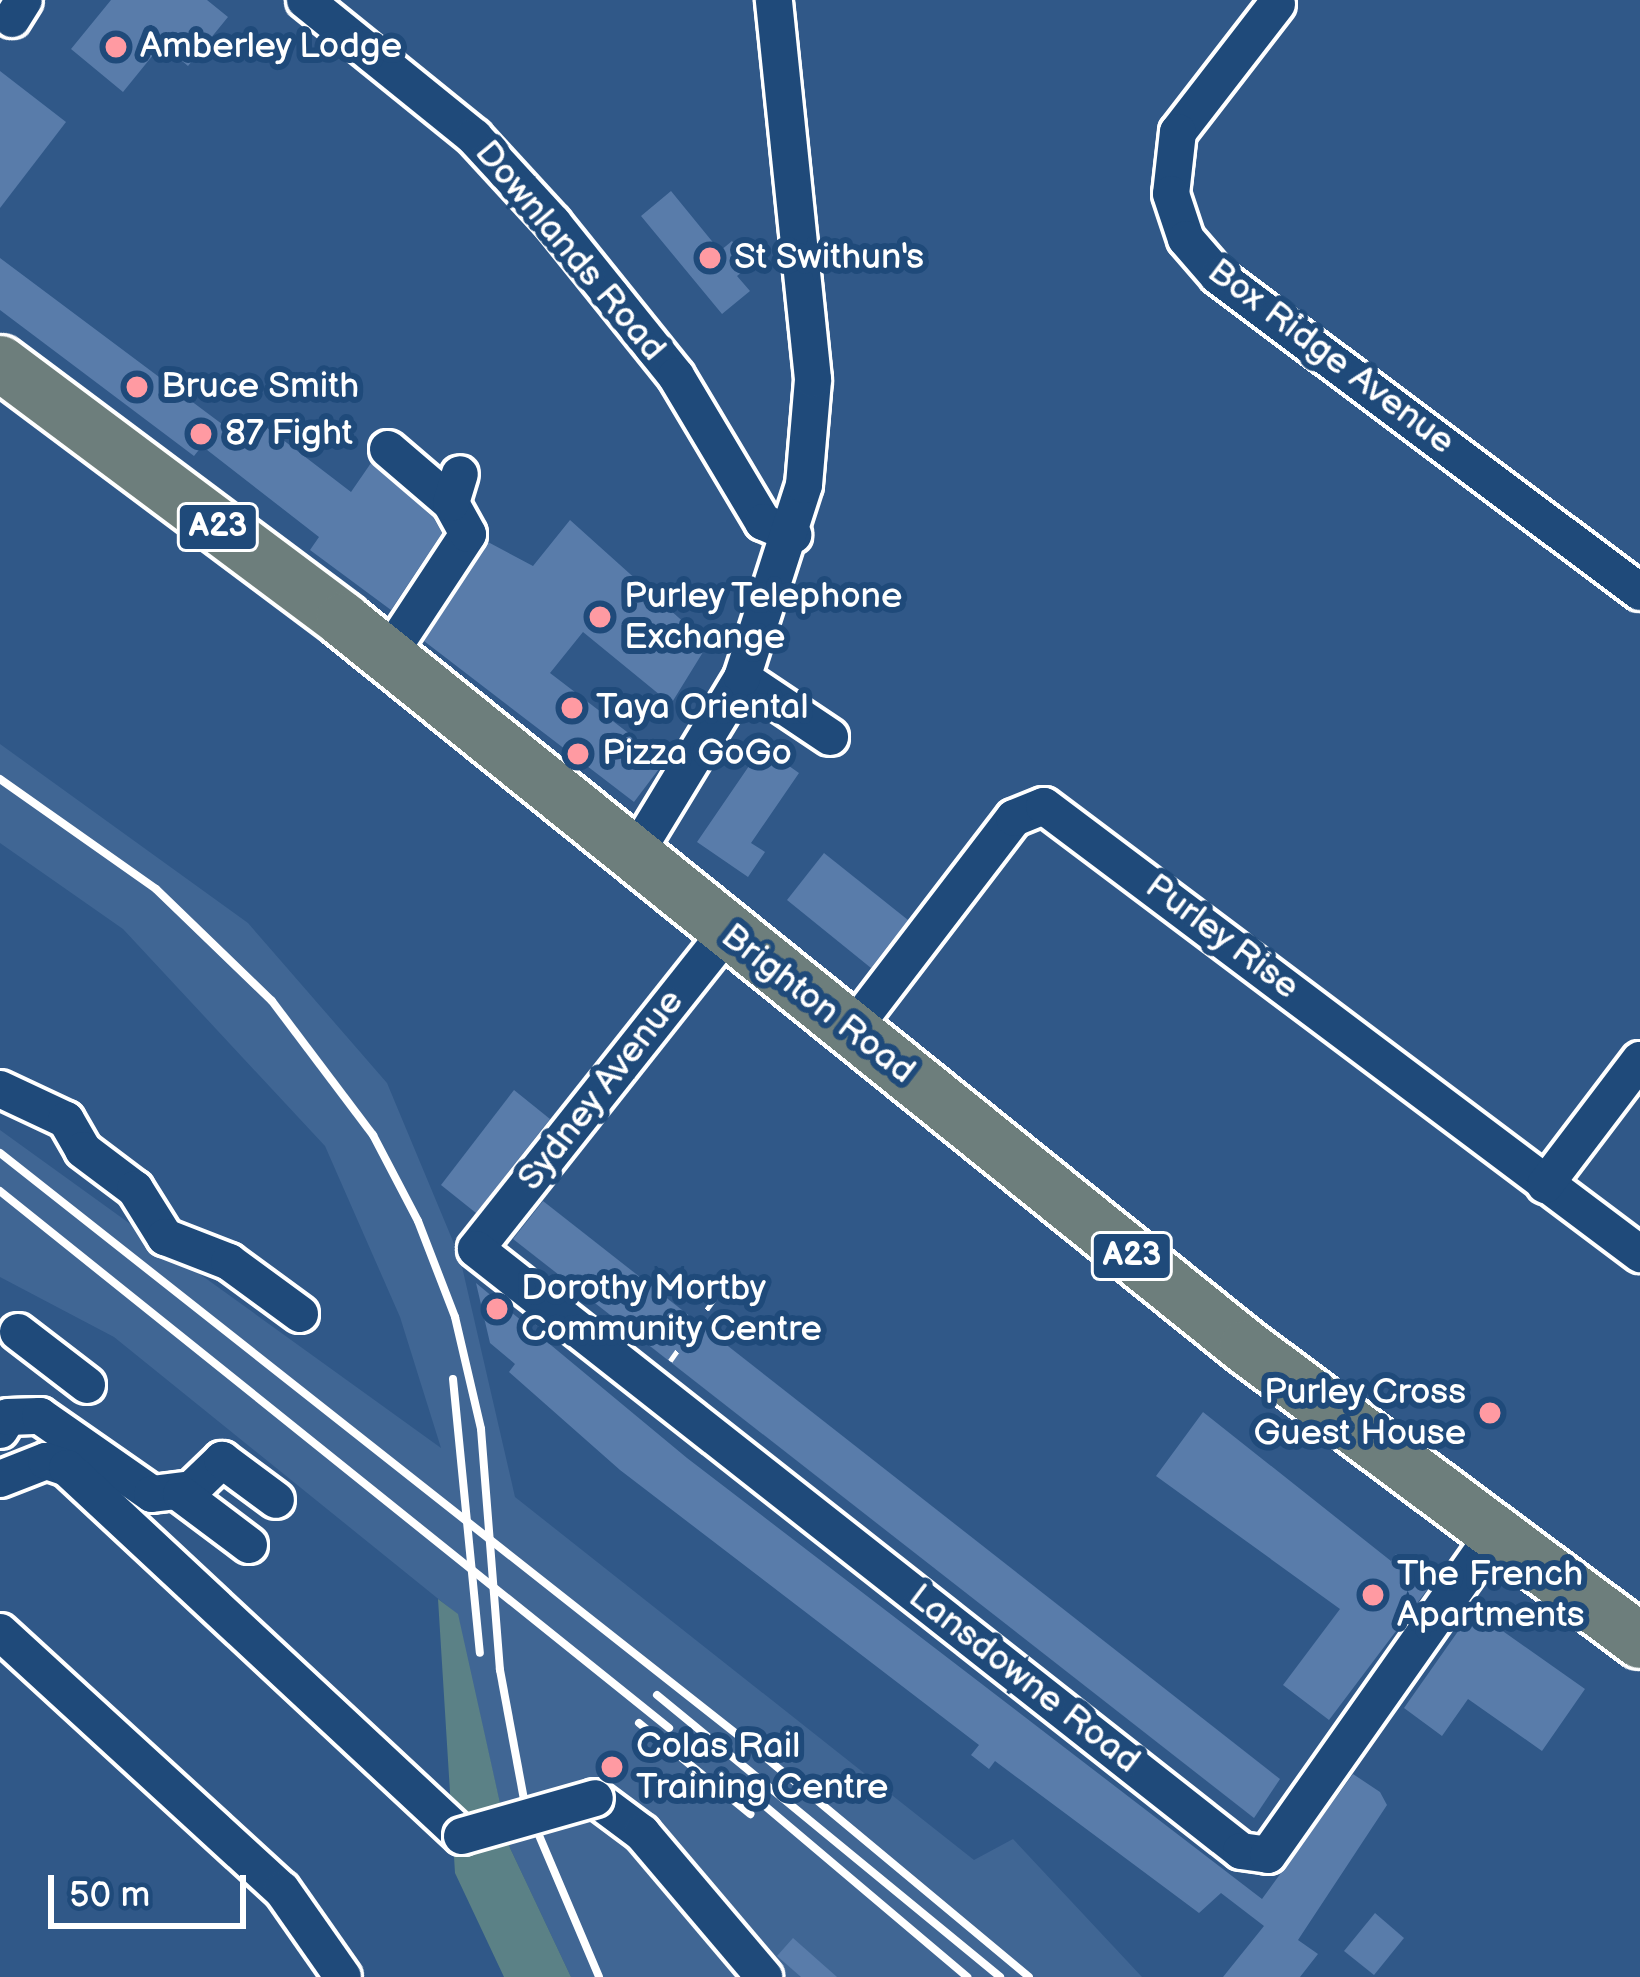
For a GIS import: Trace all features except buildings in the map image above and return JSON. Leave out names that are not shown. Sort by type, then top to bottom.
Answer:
[{"type":"highway","name":"Brighton Road","points":[[0,363],[387,656],[632,859],[1494,1535],[1640,1641]]},
{"type":"street","name":"Downlands Road","points":[[305,0],[474,136],[676,376],[763,522],[793,535]]},
{"type":"street","points":[[632,859],[742,678],[793,535],[813,380],[774,0]]},
{"type":"street","name":"Box Ridge Avenue","points":[[1277,4],[1178,131],[1171,194],[1186,239],[1218,276],[1640,592]]},
{"type":"street","points":[[387,656],[467,534],[455,489],[388,449]]},
{"type":"street","points":[[742,678],[830,737]]},
{"type":"street","name":"Purley Rise","points":[[851,1030],[1034,803],[1640,1253]]},
{"type":"street","name":"Sydney Avenue","points":[[476,1249],[727,932]]},
{"type":"street","points":[[1545,1185],[1640,1060]]},
{"type":"street","points":[[0,1088],[66,1120],[83,1150],[135,1189],[165,1238],[230,1262],[300,1313]]},
{"type":"street","name":"Lansdowne Road","points":[[476,1249],[1260,1857],[1494,1535]]},
{"type":"street","points":[[18,1332],[87,1385]]},
{"type":"street","points":[[54,1363],[15,1422],[137,1490],[181,1494],[249,1545]]},
{"type":"street","points":[[181,1494],[222,1460],[276,1500]]},
{"type":"street","points":[[0,1479],[46,1461],[67,1468],[428,1814],[463,1836],[595,1798],[643,1834],[764,1977]]},
{"type":"street","points":[[0,1632],[282,1890],[343,1977]]},
{"type":"path","points":[[652,1385],[727,1281]]},
{"type":"shaded area","points":[[0,744],[248,923],[387,1083],[460,1258],[515,1497],[974,1860],[1013,1839],[1142,1977],[571,1977],[510,1848],[457,1614],[114,1337],[0,1277],[0,1130],[441,1448],[400,1317],[325,1146],[123,929],[0,843]]},
{"type":"green space","points":[[438,1599],[458,1614],[510,1848],[571,1977],[504,1977],[455,1873]]},
{"type":"railway","points":[[0,779],[156,889],[272,1001],[373,1135],[418,1221],[455,1317],[481,1429],[500,1670],[524,1800],[599,1977]]},
{"type":"railway","points":[[0,1153],[753,1747],[1029,1977]]},
{"type":"railway","points":[[0,1191],[669,1728]]},
{"type":"railway","points":[[453,1379],[480,1653]]},
{"type":"railway","points":[[657,1695],[1000,1977]]},
{"type":"railway","points":[[639,1723],[750,1814]]},
{"type":"railway","points":[[739,1784],[967,1977]]},
{"type":"place","name":"Amberley Lodge","points":[[116,47]]},
{"type":"place","name":"St Swithun's","points":[[710,258]]},
{"type":"place","name":"Bruce Smith","points":[[137,387]]},
{"type":"place","name":"87 Fight","points":[[201,434]]},
{"type":"place","name":"Purley Telephone Exchange","points":[[600,617]]},
{"type":"place","name":"Taya Oriental","points":[[572,708]]},
{"type":"place","name":"Pizza GoGo","points":[[578,754]]},
{"type":"place","name":"Dorothy Mortby Community Centre","points":[[497,1309]]},
{"type":"place","name":"Purley Cross Guest House","points":[[1490,1413]]},
{"type":"place","name":"The French Apartments","points":[[1373,1595]]},
{"type":"place","name":"Colas Rail Training Centre","points":[[612,1767]]}]
